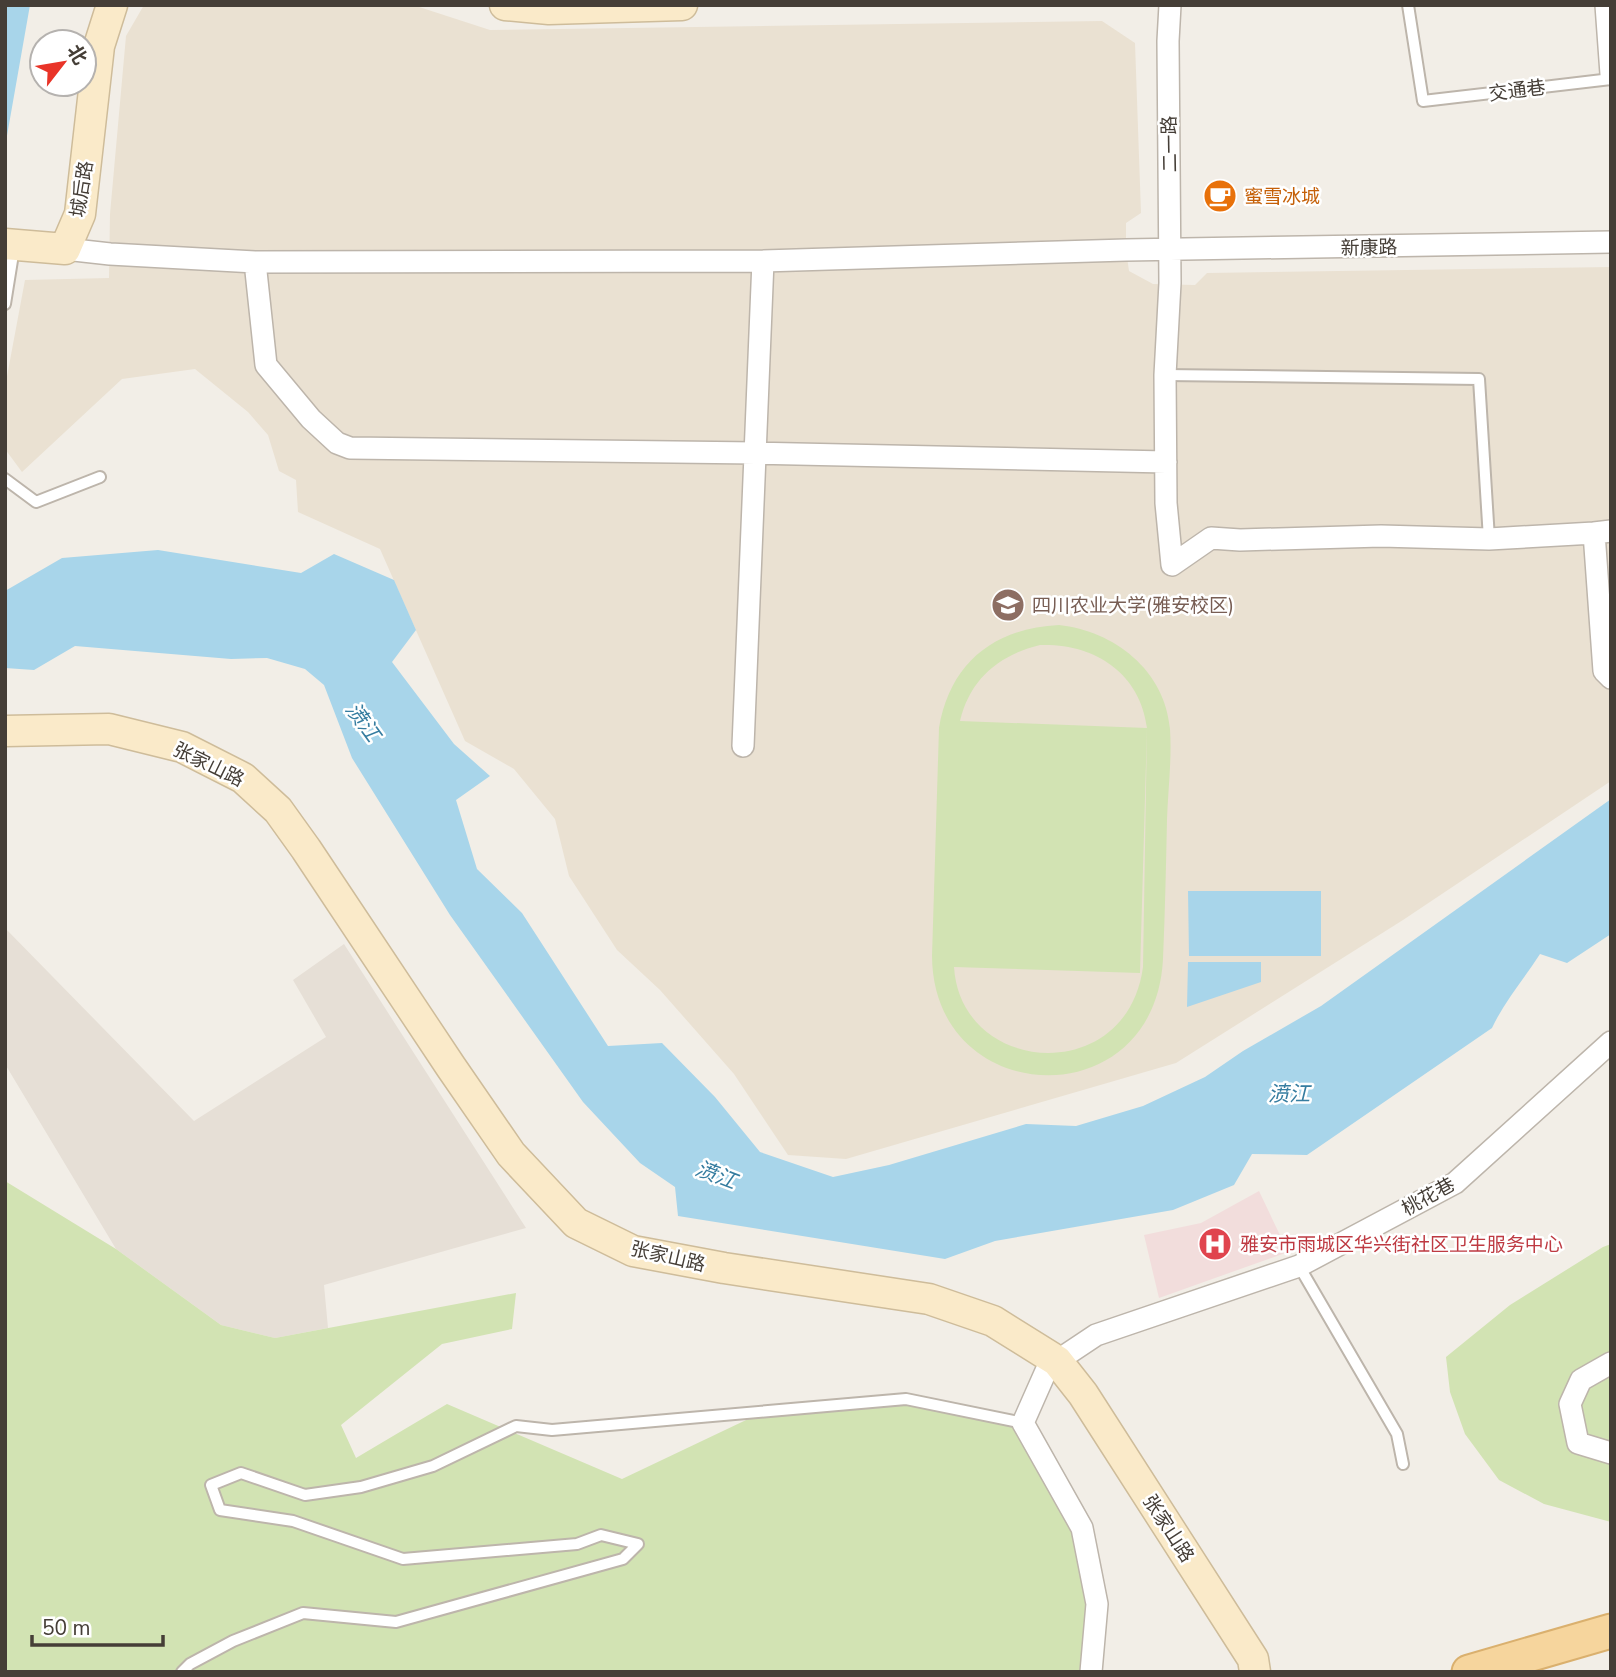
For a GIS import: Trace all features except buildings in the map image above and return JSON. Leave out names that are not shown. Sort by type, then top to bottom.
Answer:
[{"type":"main road","points":[[1469,1672],[1611,1631]]},
{"type":"street","points":[[86,28],[94,5]]},
{"type":"street","name":"城后路","points":[[65,250],[80,214],[99,46],[112,5]]},
{"type":"street","points":[[505,5],[549,9],[682,5]]},
{"type":"street","name":"二一路","points":[[1170,5],[1170,283],[1165,375],[1166,503],[1172,565],[1211,538],[1240,540],[1381,536],[1489,539]]},
{"type":"street","points":[[1606,5],[1611,77]]},
{"type":"street","name":"城后路","points":[[65,250],[77,98]]},
{"type":"street","name":"新康路","points":[[65,250],[255,262],[763,261],[1126,250],[1611,242]]},
{"type":"street","points":[[10,244],[65,250]]},
{"type":"street","points":[[743,746],[763,261]]},
{"type":"street","points":[[255,262],[266,365],[311,419],[337,443],[350,448],[1166,462]]},
{"type":"street","points":[[1489,539],[1602,532],[1604,671],[1611,678]]},
{"type":"street","name":"张家山路","points":[[5,731],[109,729],[182,747],[243,778],[278,810],[299,839],[511,1154],[576,1223],[633,1251],[724,1268],[929,1299],[993,1321],[1057,1361],[1083,1394],[1262,1668]]},
{"type":"street","name":"桃花巷","points":[[1057,1361],[1096,1335],[1299,1266],[1455,1183],[1611,1042]]},
{"type":"street","points":[[1057,1361],[1046,1371],[1023,1423],[1082,1528],[1097,1604],[1090,1672]]},
{"type":"street","points":[[1611,1363],[1581,1380],[1570,1404],[1578,1443],[1611,1453]]},
{"type":"lane","name":"交通巷","points":[[1408,5],[1423,100],[1611,77]]},
{"type":"lane","points":[[5,304],[10,244]]},
{"type":"lane","points":[[1165,375],[1479,379],[1489,539]]},
{"type":"lane","points":[[5,479],[36,502],[100,477]]},
{"type":"lane","points":[[1299,1266],[1398,1434],[1404,1464]]},
{"type":"lane","points":[[182,1672],[190,1664],[233,1641],[303,1614],[396,1622],[624,1559],[638,1544],[601,1535],[577,1544],[403,1559],[293,1521],[220,1510],[211,1485],[241,1473],[304,1495],[361,1487],[433,1466],[516,1426],[552,1430],[906,1398],[1023,1423]]},
{"type":"shaded area","name":"四川农业大学(雅安校区)","points":[[144,5],[413,5],[490,30],[1102,21],[1135,43],[1141,213],[1126,223],[1126,250],[1129,271],[1153,284],[1195,285],[1207,273],[1611,267],[1611,781],[1403,920],[1176,1063],[846,1159],[788,1155],[734,1074],[660,990],[617,950],[569,876],[555,819],[514,769],[465,741],[380,549],[298,512],[296,480],[279,471],[268,435],[248,412],[195,369],[122,379],[22,472],[5,449],[5,387],[25,280],[109,278],[110,214],[126,36]]},
{"type":"shaded area","points":[[5,928],[194,1121],[326,1037],[293,980],[344,944],[526,1228],[324,1285],[328,1328],[275,1338],[221,1325],[116,1249],[5,1064]]},
{"type":"shaded area","name":"雅安市雨城区华兴街社区卫生服务中心","points":[[1259,1191],[1288,1252],[1159,1298],[1144,1235],[1201,1223]]},
{"type":"green space","points":[[1059,625],[1079,629],[1099,635],[1133,657],[1158,689],[1166,708],[1170,729],[1163,959],[1151,1011],[1124,1048],[1087,1069],[1045,1075],[1003,1067],[967,1044],[942,1007],[932,956],[939,728],[945,705],[953,685],[979,653],[1014,633]],"holes":[[[1040,645],[1078,649],[1111,665],[1135,691],[1143,708],[1147,728],[960,721],[971,693],[988,671],[1012,655]],[[1147,728],[1143,967],[1131,1006],[1108,1033],[1078,1048],[1045,1053],[1013,1047],[984,1030],[963,1003],[954,967],[1140,973]]]},
{"type":"green space","points":[[5,1181],[116,1249],[221,1325],[275,1338],[516,1293],[512,1329],[442,1344],[341,1425],[356,1458],[447,1404],[622,1479],[767,1410],[906,1399],[1023,1423],[1082,1528],[1091,1672],[5,1672]]},
{"type":"green space","points":[[1611,1244],[1611,1522],[1544,1504],[1499,1480],[1465,1434],[1450,1392],[1446,1357],[1510,1305]]},
{"type":"water","points":[[5,5],[30,5],[5,147]]},
{"type":"water","name":"𣸣江","points":[[158,550],[301,573],[334,554],[394,580],[416,630],[392,662],[454,744],[490,776],[456,800],[477,869],[522,913],[608,1046],[662,1043],[715,1097],[760,1152],[833,1177],[889,1165],[1026,1124],[1076,1126],[1143,1106],[1205,1077],[1243,1051],[1321,1006],[1611,799],[1611,934],[1567,963],[1540,954],[1492,1028],[1307,1155],[1252,1154],[1234,1185],[1173,1210],[995,1241],[945,1259],[678,1216],[675,1187],[640,1163],[583,1102],[450,915],[352,758],[324,685],[305,669],[267,658],[231,659],[75,646],[34,670],[5,668],[5,591],[62,558]]},
{"type":"water","points":[[1188,891],[1321,891],[1321,956],[1189,956]]},
{"type":"water","points":[[1188,962],[1261,962],[1261,982],[1187,1007]]},
{"type":"place","name":"蜜雪冰城","points":[[1220,196]]},
{"type":"place","name":"四川农业大学(雅安校区)","points":[[1008,605]]},
{"type":"place","name":"雅安市雨城区华兴街社区卫生服务中心","points":[[1215,1244]]}]
